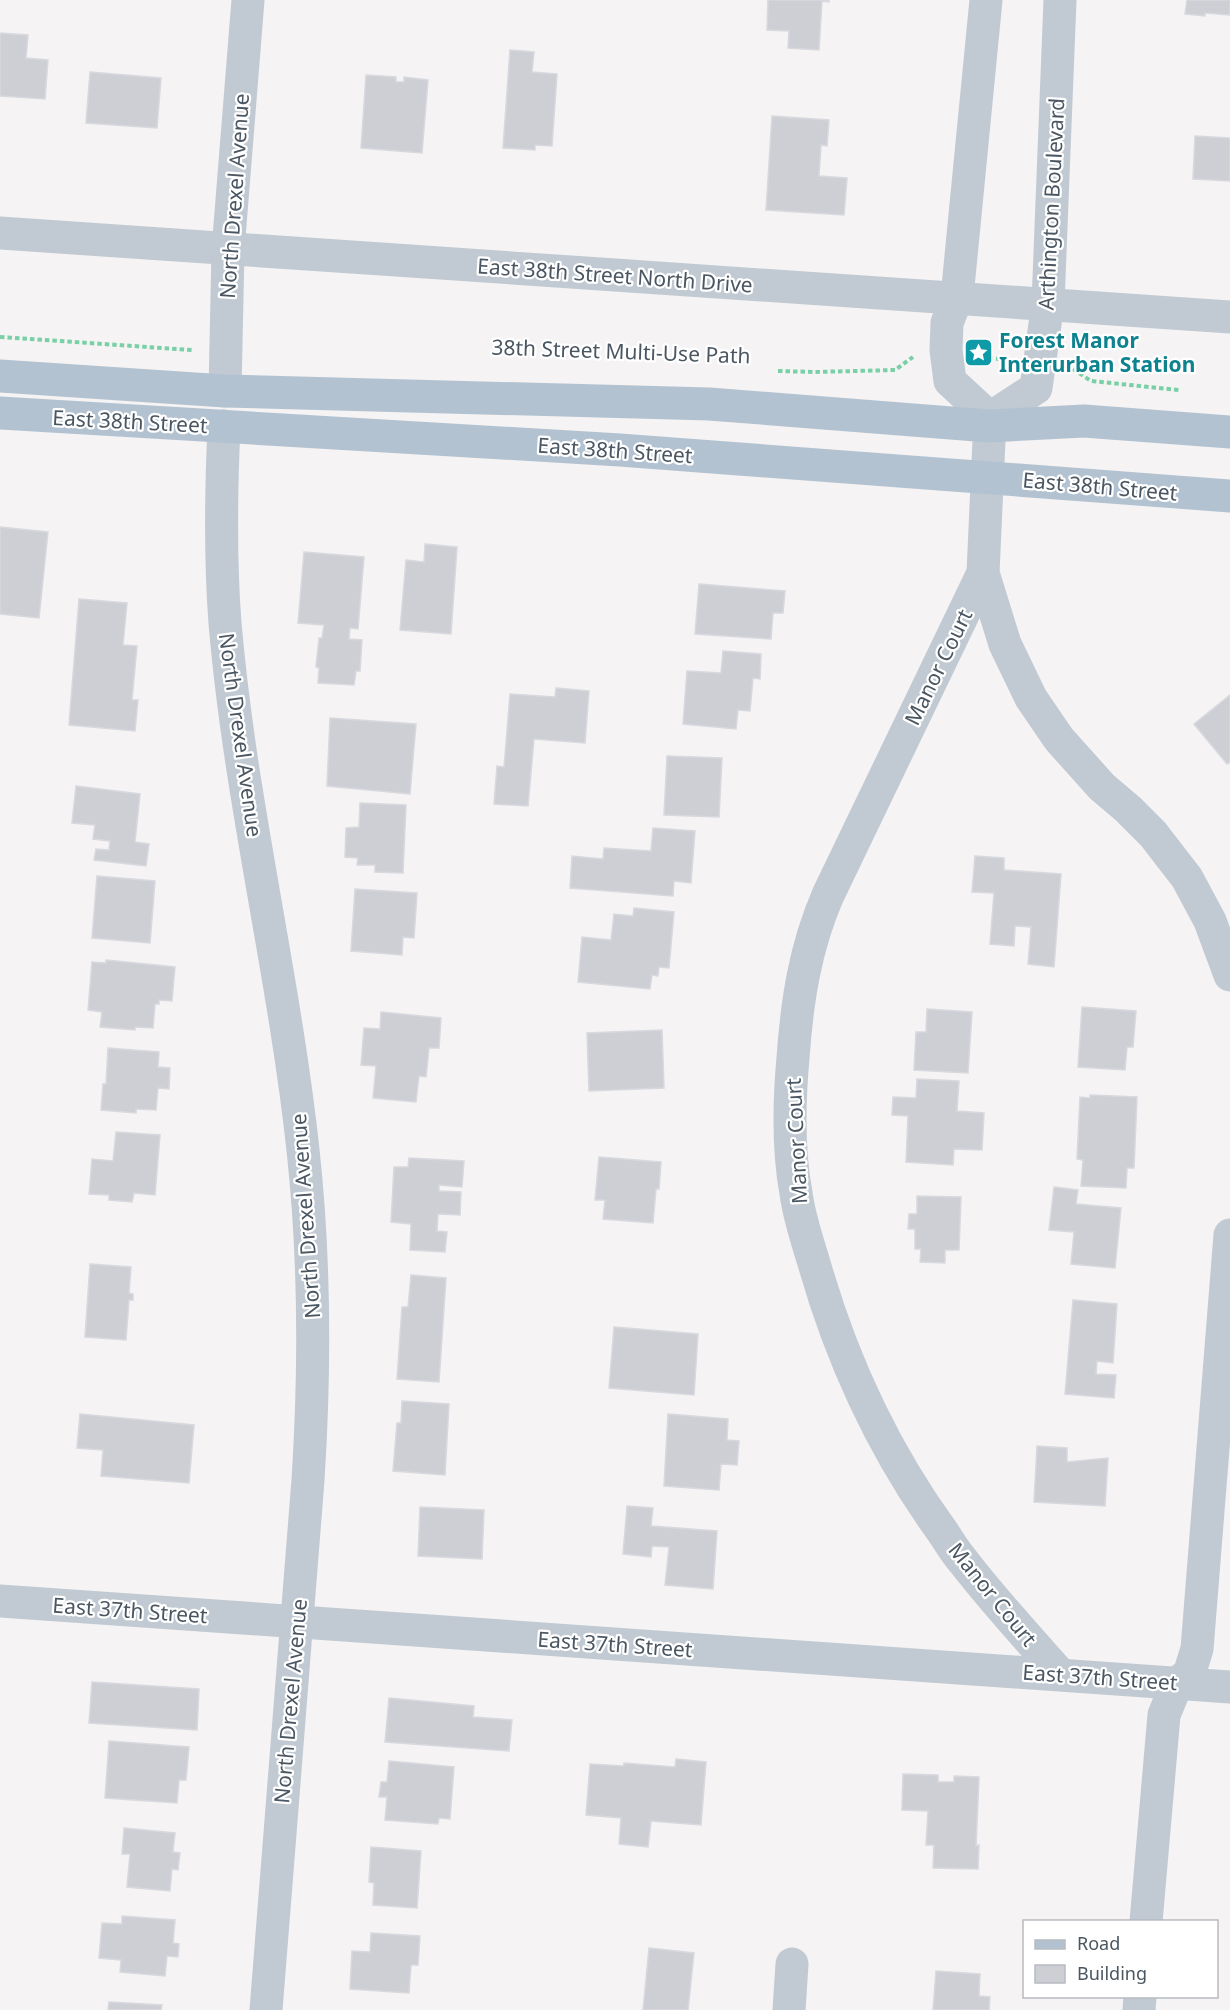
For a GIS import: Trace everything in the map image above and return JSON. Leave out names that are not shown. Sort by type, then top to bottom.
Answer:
[{"type":"main road","name":"East 38th Street","points":[[0,376],[225,391],[709,404],[989,422],[1084,422],[1230,432]]},
{"type":"main road","name":"East 38th Street","points":[[0,413],[620,450],[1230,496]]},
{"type":"street","name":"North Drexel Avenue","points":[[225,391],[228,250],[248,0]]},
{"type":"street","points":[[986,0],[957,297],[947,322],[950,381],[989,422],[984,573],[1005,644],[1031,698],[1081,766],[1153,834],[1172,857],[1199,898],[1227,957]]},
{"type":"street","name":"Arthington Boulevard","points":[[989,422],[1036,388],[1048,303],[1060,0]]},
{"type":"street","name":"East 38th Street North Drive","points":[[0,233],[1048,303],[1230,318]]},
{"type":"street","name":"North Drexel Avenue","points":[[224,426],[221,539],[225,622],[237,722],[294,1073],[309,1226],[313,1316],[312,1407],[266,2010]]},
{"type":"street","name":"Manor Court","points":[[984,573],[828,895],[810,940],[799,996],[792,1070],[791,1122],[794,1177],[802,1221],[822,1292],[852,1372],[881,1432],[915,1490],[962,1561],[1060,1674]]},
{"type":"street","points":[[1146,1920],[1164,1714],[1177,1683],[1189,1674],[1197,1649],[1230,1235]]},
{"type":"street","name":"East 37th Street","points":[[0,1600],[1230,1687]]},
{"type":"street","points":[[789,2010],[792,1964]]},
{"type":"path","points":[[0,337],[225,352]]},
{"type":"path","name":"38th Street Multi-Use Path","points":[[768,371],[895,370],[920,352],[1040,361],[1070,367],[1091,381],[1184,390]]},
{"type":"building","points":[[768,0],[829,0],[829,2],[822,1],[819,50],[788,48],[789,31],[767,30]]},
{"type":"building","points":[[1187,0],[1230,0],[1230,15],[1185,14]]},
{"type":"building","points":[[0,33],[28,35],[26,58],[48,60],[45,99],[0,96]]},
{"type":"building","points":[[510,50],[534,52],[532,72],[557,74],[552,146],[535,145],[535,150],[503,148]]},
{"type":"building","points":[[90,72],[161,78],[157,128],[86,123]]},
{"type":"building","points":[[366,75],[396,77],[396,82],[404,82],[404,77],[428,80],[422,153],[361,148]]},
{"type":"building","points":[[772,116],[829,120],[827,146],[821,145],[819,176],[847,178],[844,215],[766,210]]},
{"type":"building","points":[[1195,136],[1230,138],[1230,181],[1193,179]]},
{"type":"building","points":[[0,527],[48,532],[39,618],[0,614]]},
{"type":"building","points":[[425,544],[457,547],[451,634],[400,630],[406,560],[424,562]]},
{"type":"building","points":[[304,552],[364,557],[358,629],[350,628],[349,639],[362,640],[360,671],[356,671],[354,685],[318,683],[319,668],[316,667],[319,638],[322,638],[324,625],[298,623]]},
{"type":"building","points":[[699,584],[785,591],[783,613],[773,613],[771,639],[695,634]]},
{"type":"building","points":[[79,599],[127,603],[123,645],[137,646],[132,700],[138,700],[135,731],[69,725]]},
{"type":"building","points":[[723,651],[761,654],[760,679],[753,678],[750,711],[738,710],[736,729],[683,724],[687,671],[721,673]]},
{"type":"building","points":[[556,688],[589,691],[585,743],[534,739],[528,806],[494,804],[497,766],[504,767],[510,694],[555,697]]},
{"type":"building","points":[[1230,695],[1230,762],[1227,764],[1194,724]]},
{"type":"building","points":[[330,718],[416,724],[410,794],[327,786]]},
{"type":"building","points":[[667,756],[722,758],[719,817],[664,815]]},
{"type":"building","points":[[76,786],[140,794],[135,842],[149,844],[146,866],[94,860],[96,849],[109,850],[110,841],[93,839],[95,825],[72,823]]},
{"type":"building","points":[[360,803],[406,805],[403,873],[375,872],[375,865],[357,865],[358,858],[345,857],[346,828],[359,827]]},
{"type":"building","points":[[653,828],[695,831],[691,883],[674,881],[673,896],[570,888],[572,856],[603,859],[604,848],[651,851]]},
{"type":"building","points":[[975,856],[1004,858],[1004,870],[1061,874],[1054,967],[1028,964],[1031,927],[1015,926],[1014,946],[990,944],[994,893],[972,892]]},
{"type":"building","points":[[97,876],[155,881],[150,943],[92,938]]},
{"type":"building","points":[[355,889],[417,893],[414,938],[403,937],[402,955],[351,951]]},
{"type":"building","points":[[634,908],[674,912],[669,968],[659,967],[658,976],[652,975],[650,989],[578,982],[582,937],[611,940],[614,914],[633,916]]},
{"type":"building","points":[[106,960],[175,967],[172,1001],[159,1000],[159,1004],[155,1004],[153,1028],[135,1027],[135,1030],[100,1027],[102,1012],[88,1010],[92,962],[106,963]]},
{"type":"building","points":[[1082,1007],[1136,1011],[1133,1047],[1127,1047],[1125,1070],[1078,1067]]},
{"type":"building","points":[[927,1009],[972,1012],[968,1073],[914,1070],[916,1032],[926,1032]]},
{"type":"building","points":[[381,1012],[441,1018],[439,1048],[429,1048],[426,1077],[419,1076],[416,1102],[373,1098],[376,1066],[361,1065],[364,1028],[380,1029]]},
{"type":"building","points":[[662,1030],[664,1088],[589,1091],[587,1033]]},
{"type":"building","points":[[108,1048],[159,1052],[158,1067],[170,1068],[169,1089],[158,1088],[156,1110],[136,1109],[136,1113],[101,1110],[103,1084],[106,1084]]},
{"type":"building","points":[[917,1079],[959,1081],[957,1111],[984,1113],[982,1150],[954,1149],[953,1165],[906,1162],[908,1116],[892,1115],[893,1097],[916,1098]]},
{"type":"building","points":[[1090,1095],[1137,1097],[1134,1168],[1127,1168],[1126,1188],[1081,1186],[1083,1160],[1077,1159],[1080,1097],[1090,1098]]},
{"type":"building","points":[[116,1132],[160,1135],[155,1195],[134,1193],[132,1202],[109,1200],[109,1195],[89,1194],[92,1159],[113,1161]]},
{"type":"building","points":[[599,1157],[661,1162],[653,1223],[603,1219],[605,1200],[595,1200]]},
{"type":"building","points":[[409,1158],[464,1161],[462,1187],[439,1185],[439,1191],[461,1192],[460,1215],[438,1214],[437,1231],[447,1232],[445,1252],[410,1250],[411,1224],[391,1222],[394,1167],[408,1167]]},
{"type":"building","points":[[1054,1187],[1078,1190],[1076,1204],[1121,1208],[1115,1268],[1071,1264],[1074,1232],[1049,1230]]},
{"type":"building","points":[[917,1196],[961,1197],[959,1250],[945,1250],[945,1263],[920,1262],[921,1249],[915,1249],[915,1229],[908,1229],[909,1214],[917,1214]]},
{"type":"building","points":[[90,1264],[131,1267],[129,1293],[133,1294],[133,1300],[129,1300],[126,1340],[85,1337]]},
{"type":"building","points":[[411,1275],[446,1278],[439,1382],[397,1379],[402,1307],[408,1307]]},
{"type":"building","points":[[1073,1300],[1117,1304],[1113,1363],[1097,1361],[1096,1374],[1116,1375],[1114,1398],[1065,1394]]},
{"type":"building","points":[[614,1327],[698,1334],[694,1395],[609,1388]]},
{"type":"building","points":[[402,1401],[449,1404],[445,1475],[393,1471],[397,1423],[401,1423]]},
{"type":"building","points":[[80,1414],[194,1425],[189,1483],[101,1476],[103,1450],[77,1448]]},
{"type":"building","points":[[668,1414],[728,1419],[727,1440],[739,1441],[737,1465],[721,1464],[719,1490],[664,1486]]},
{"type":"building","points":[[1037,1446],[1067,1448],[1067,1462],[1108,1458],[1105,1506],[1034,1502]]},
{"type":"building","points":[[627,1506],[653,1508],[651,1526],[717,1531],[713,1589],[665,1585],[669,1547],[652,1546],[651,1557],[623,1554]]},
{"type":"building","points":[[420,1507],[484,1510],[482,1559],[418,1556]]},
{"type":"building","points":[[92,1682],[199,1689],[197,1730],[89,1723]]},
{"type":"building","points":[[389,1698],[474,1706],[473,1717],[512,1720],[509,1751],[385,1742]]},
{"type":"building","points":[[109,1741],[189,1747],[186,1780],[179,1780],[177,1803],[105,1798]]},
{"type":"building","points":[[676,1759],[706,1762],[701,1825],[651,1821],[648,1847],[619,1844],[621,1818],[586,1815],[590,1764],[624,1766],[624,1763],[675,1767]]},
{"type":"building","points":[[389,1761],[454,1767],[450,1819],[439,1818],[438,1824],[385,1820],[387,1797],[379,1797],[381,1782],[387,1782]]},
{"type":"building","points":[[903,1774],[938,1775],[938,1782],[954,1782],[954,1776],[979,1777],[976,1846],[979,1845],[978,1869],[933,1868],[934,1845],[926,1845],[928,1811],[902,1810]]},
{"type":"building","points":[[124,1828],[175,1833],[173,1852],[180,1853],[178,1870],[172,1869],[170,1891],[127,1887],[130,1854],[122,1854]]},
{"type":"building","points":[[371,1847],[421,1851],[417,1908],[373,1905],[374,1883],[369,1882]]},
{"type":"building","points":[[122,1916],[175,1920],[173,1943],[179,1944],[178,1957],[167,1956],[165,1976],[120,1972],[121,1960],[99,1958],[102,1923],[122,1924]]},
{"type":"building","points":[[371,1933],[420,1936],[418,1965],[411,1965],[409,1993],[350,1989],[352,1951],[370,1952]]},
{"type":"building","points":[[649,1948],[694,1953],[688,2010],[643,2010]]},
{"type":"building","points":[[936,1971],[980,1974],[979,1996],[990,1997],[989,2010],[933,2010]]},
{"type":"building","points":[[109,2002],[162,2005],[161,2010],[108,2010]]},
{"type":"place","name":"Forest Manor Interurban Station","points":[[978,352]]}]
